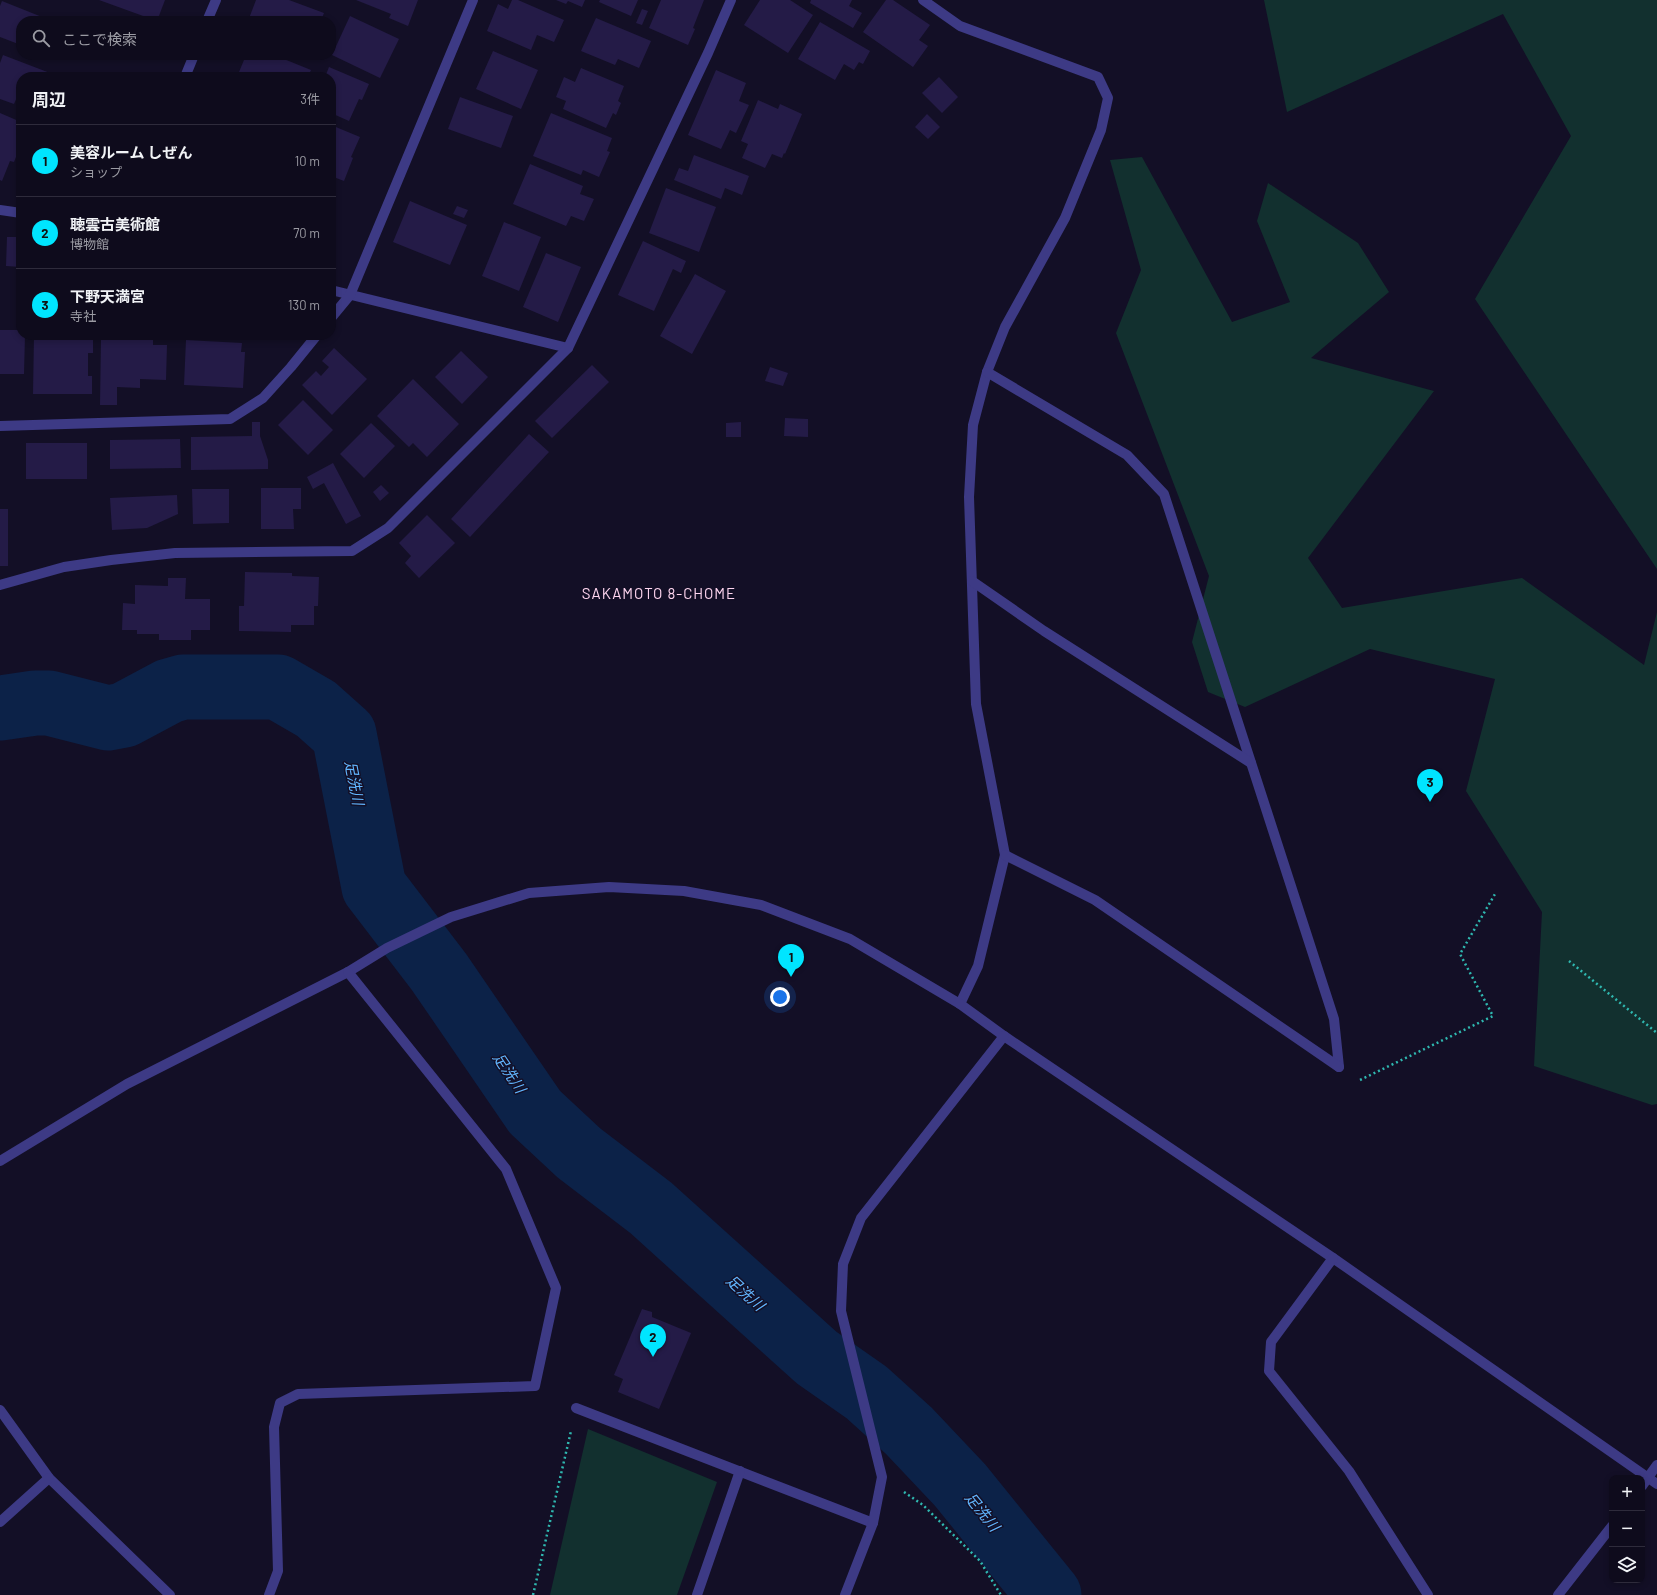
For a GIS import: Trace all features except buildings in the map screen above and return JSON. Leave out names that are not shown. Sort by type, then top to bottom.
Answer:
[{"type":"street","points":[[209,16],[216,0]]},
{"type":"street","points":[[336,312],[350,295],[473,0]]},
{"type":"street","points":[[0,585],[64,567],[175,553],[352,551],[388,528],[568,348],[708,53],[731,0]]},
{"type":"street","points":[[923,0],[960,26],[1098,78],[1108,98],[1101,130],[1065,218],[1005,327],[987,372],[973,425],[969,497],[976,704],[1005,855],[978,966],[960,1004]]},
{"type":"street","points":[[187,72],[192,60]]},
{"type":"street","points":[[0,210],[16,212]]},
{"type":"street","points":[[336,291],[568,348]]},
{"type":"street","points":[[0,426],[230,419],[263,398],[313,340]]},
{"type":"street","points":[[987,372],[1127,455],[1164,494],[1334,1020],[1339,1067]]},
{"type":"street","points":[[972,580],[1044,631],[1251,763]]},
{"type":"street","points":[[1005,855],[1095,900],[1339,1067]]},
{"type":"street","points":[[0,1161],[127,1084],[348,972],[387,948],[451,917],[529,893],[609,887],[684,891],[761,905],[850,939],[960,1004],[1004,1036],[1334,1258],[1635,1475]]},
{"type":"street","points":[[269,1595],[278,1571],[274,1427],[280,1403],[298,1394],[536,1386],[556,1288],[506,1169],[348,972]]},
{"type":"street","points":[[845,1595],[873,1522],[882,1477],[841,1311],[843,1264],[861,1218],[1004,1036]]},
{"type":"street","points":[[1334,1258],[1271,1342],[1269,1371],[1349,1471],[1428,1595]]},
{"type":"street","points":[[576,1408],[873,1522]]},
{"type":"street","points":[[0,1410],[49,1478],[170,1595]]},
{"type":"street","points":[[1657,1465],[1645,1482],[1657,1484]]},
{"type":"street","points":[[697,1595],[740,1471]]},
{"type":"street","points":[[0,1522],[49,1478]]},
{"type":"street","points":[[1558,1595],[1609,1530]]},
{"type":"path","points":[[1339,1067],[1360,1080],[1494,1016],[1460,954],[1495,894]]},
{"type":"path","points":[[1569,961],[1657,1032]]},
{"type":"path","points":[[533,1595],[576,1408]]},
{"type":"path","points":[[882,1477],[923,1505],[980,1562],[1001,1595]]},
{"type":"green space","points":[[1264,0],[1657,0],[1657,569],[1475,299],[1571,136],[1503,14],[1287,112]]},
{"type":"green space","points":[[1142,157],[1232,322],[1290,302],[1257,221],[1268,183],[1358,243],[1389,292],[1311,358],[1434,391],[1308,558],[1342,608],[1522,578],[1644,665],[1657,612],[1657,1104],[1652,1105],[1534,1066],[1542,912],[1466,791],[1495,679],[1370,649],[1245,707],[1208,692],[1192,642],[1209,576],[1116,333],[1141,270],[1110,160]]},
{"type":"green space","points":[[588,1429],[717,1482],[677,1595],[550,1595]]},
{"type":"waterway","name":"足洗川","points":[[0,708],[35,703],[49,703],[108,718],[124,715],[169,691],[183,687],[278,687],[316,709],[344,734],[374,887],[439,972],[535,1112],[579,1153],[651,1208],[816,1357],[866,1392],[909,1431],[960,1485],[1049,1595]]},
{"type":"place","name":"下野天満宮","points":[[1430,802]]},
{"type":"place","name":"美容ルーム しぜん","points":[[791,977]]},
{"type":"place","name":"聴雲古美術館","points":[[653,1357]]},
{"type":"district","name":"SAKAMOTO 8-CHOME","points":[[659,594]]}]
